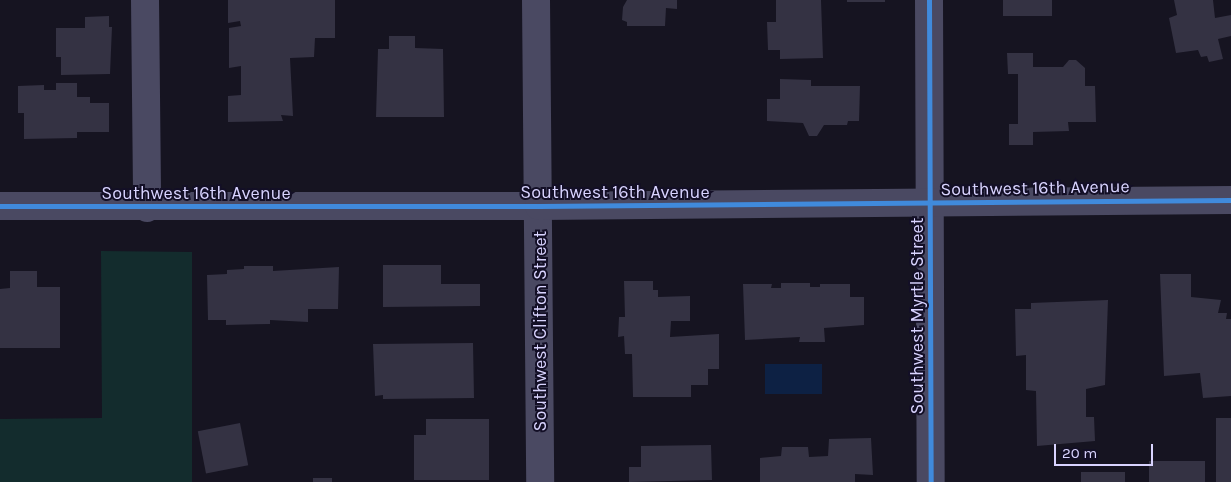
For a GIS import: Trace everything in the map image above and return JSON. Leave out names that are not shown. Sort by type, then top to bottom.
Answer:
[{"type":"street","points":[[145,0],[147,208]]},
{"type":"street","name":"Southwest Clifton Street","points":[[536,0],[540,206],[540,482]]},
{"type":"street","name":"Southwest Myrtle Street","points":[[930,0],[931,482]]},
{"type":"street","name":"Southwest 16th Avenue","points":[[0,206],[147,208],[931,204],[1231,200]]},
{"type":"green space","points":[[101,251],[192,252],[192,482],[0,482],[0,419],[102,418]]},
{"type":"water","points":[[765,364],[822,364],[822,394],[765,394]]},
{"type":"building","points":[[228,0],[335,0],[335,38],[315,38],[314,57],[290,58],[293,116],[281,115],[283,121],[228,122],[228,96],[241,95],[241,66],[229,68],[229,28],[241,26],[240,21],[228,23]]},
{"type":"building","points":[[627,0],[677,0],[677,9],[666,8],[665,26],[627,26],[627,22],[622,20],[623,7]]},
{"type":"building","points":[[776,0],[821,0],[823,58],[780,59],[780,50],[768,50],[767,22],[776,22]]},
{"type":"building","points":[[847,0],[885,0],[885,2],[847,2]]},
{"type":"building","points":[[1003,0],[1052,0],[1052,16],[1003,16]]},
{"type":"building","points":[[1174,0],[1213,0],[1215,18],[1231,15],[1231,36],[1218,39],[1223,59],[1209,62],[1207,56],[1201,57],[1198,50],[1176,53],[1169,18],[1177,15]]},
{"type":"building","points":[[109,16],[109,27],[112,27],[110,74],[61,75],[61,57],[56,57],[56,28],[85,28],[85,17]]},
{"type":"building","points":[[389,36],[415,36],[415,48],[443,49],[444,117],[376,117],[378,49],[389,49]]},
{"type":"building","points":[[1007,53],[1033,53],[1033,67],[1063,67],[1069,60],[1076,60],[1085,68],[1085,86],[1095,86],[1096,122],[1068,122],[1069,131],[1033,132],[1033,145],[1009,145],[1009,124],[1018,124],[1018,74],[1008,74]]},
{"type":"building","points":[[780,79],[811,80],[811,86],[860,86],[859,121],[848,121],[847,125],[824,125],[817,136],[809,136],[803,123],[767,121],[767,99],[780,99]]},
{"type":"building","points":[[56,83],[77,83],[77,97],[90,97],[90,103],[109,103],[109,132],[77,132],[77,138],[24,139],[24,113],[18,113],[18,86],[44,85],[44,90],[56,90]]},
{"type":"building","points":[[383,265],[441,265],[441,284],[480,284],[480,306],[383,307]]},
{"type":"building","points":[[244,266],[273,266],[273,271],[339,267],[338,309],[308,309],[308,322],[270,320],[270,324],[226,325],[226,320],[208,320],[207,275],[227,274],[227,270],[244,269]]},
{"type":"building","points":[[10,271],[37,271],[37,287],[60,287],[60,348],[0,348],[0,289],[10,288]]},
{"type":"building","points":[[1160,274],[1191,274],[1191,297],[1221,300],[1218,313],[1227,313],[1226,319],[1231,319],[1231,396],[1203,398],[1200,373],[1164,376]]},
{"type":"building","points":[[624,281],[653,281],[653,290],[658,290],[658,297],[690,296],[690,321],[671,321],[670,337],[719,334],[719,369],[708,369],[708,385],[691,385],[691,397],[633,397],[632,354],[625,354],[624,336],[618,337],[619,317],[625,317]]},
{"type":"building","points":[[781,283],[810,283],[810,287],[820,287],[820,284],[850,284],[850,297],[864,297],[864,325],[824,328],[825,342],[799,342],[800,337],[745,340],[743,284],[772,284],[771,288],[781,288]]},
{"type":"building","points":[[1108,300],[1105,385],[1086,389],[1086,417],[1094,417],[1095,441],[1037,446],[1036,391],[1026,390],[1026,355],[1016,356],[1015,309],[1031,309],[1031,303]]},
{"type":"building","points":[[473,343],[474,398],[383,399],[383,395],[375,396],[373,344]]},
{"type":"building","points":[[1216,418],[1231,418],[1231,482],[1216,482]]},
{"type":"building","points":[[426,419],[489,419],[489,480],[414,480],[414,435],[426,435]]},
{"type":"building","points":[[240,423],[248,465],[206,473],[198,431]]},
{"type":"building","points":[[871,438],[873,475],[855,474],[855,482],[760,482],[760,458],[781,456],[782,447],[808,447],[809,457],[828,456],[829,439]]},
{"type":"building","points":[[711,445],[712,480],[629,482],[629,467],[641,467],[641,446]]},
{"type":"building","points":[[1149,461],[1205,461],[1205,482],[1149,482]]},
{"type":"building","points":[[1081,472],[1125,472],[1125,482],[1081,482]]},
{"type":"building","points":[[313,478],[332,478],[332,482],[313,482]]},
{"type":"cycle path","points":[[929,0],[931,482]]},
{"type":"cycle path","points":[[0,206],[539,206],[1231,200]]}]
